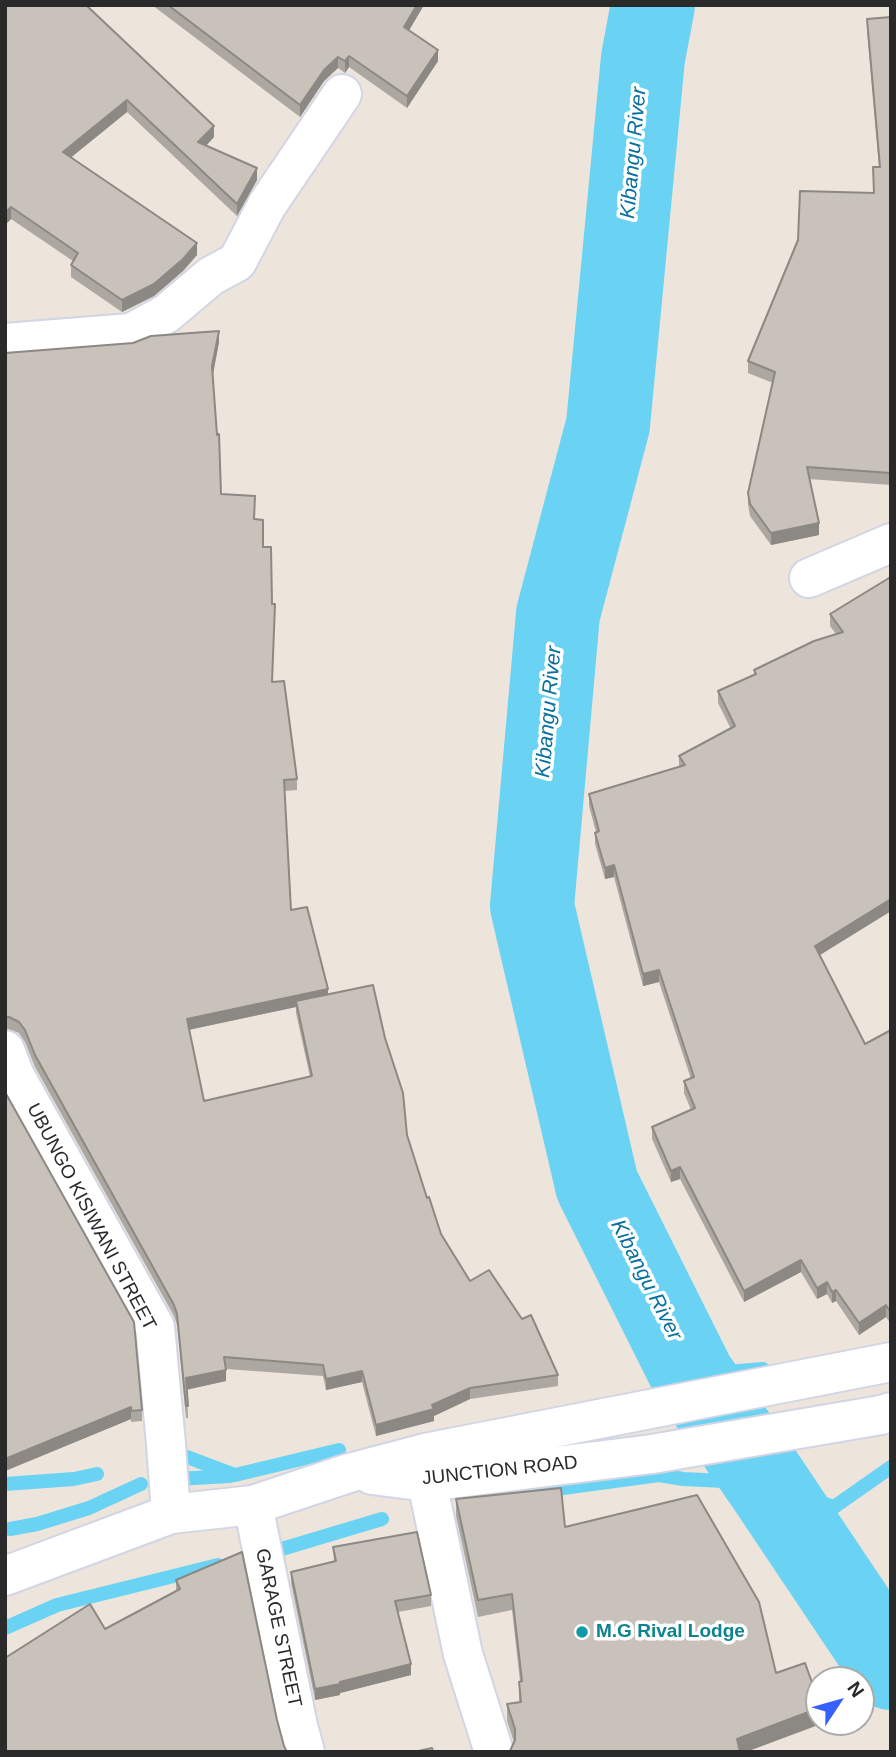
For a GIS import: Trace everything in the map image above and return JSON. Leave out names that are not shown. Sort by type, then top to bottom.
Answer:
[{"type":"street","points":[[5,343],[131,333],[166,314],[211,276],[237,262],[267,205],[342,94]]},
{"type":"street","points":[[809,578],[891,543]]},
{"type":"street","name":"UBUNGO KISIWANI STREET","points":[[5,1050],[15,1076],[155,1327],[171,1514]]},
{"type":"street","name":"JUNCTION ROAD","points":[[5,1576],[171,1514],[253,1505],[349,1473],[425,1453],[879,1365]]},
{"type":"street","name":"JUNCTION ROAD","points":[[349,1473],[427,1482],[652,1454],[886,1413]]},
{"type":"street","points":[[427,1482],[463,1654],[494,1752]]},
{"type":"street","name":"GARAGE STREET","points":[[253,1505],[304,1752]]},
{"type":"building","points":[[5,5],[86,5],[214,126],[198,142],[257,168],[237,204],[127,100],[63,152],[197,243],[154,284],[122,300],[71,265],[78,253],[11,207],[5,211]]},
{"type":"building","points":[[168,5],[417,5],[404,27],[438,50],[407,96],[349,56],[345,61],[338,57],[324,70],[300,105]]},
{"type":"building","points":[[891,17],[891,473],[807,467],[819,523],[771,533],[750,504],[748,493],[775,372],[748,361],[798,240],[800,191],[874,193],[873,167],[880,167],[867,19]]},
{"type":"building","points":[[219,331],[212,366],[217,435],[219,434],[221,494],[255,496],[254,519],[263,520],[263,547],[271,547],[272,604],[275,604],[272,682],[284,681],[297,779],[284,780],[291,910],[307,907],[328,989],[187,1019],[204,1101],[312,1076],[296,1001],[373,985],[385,1038],[403,1093],[407,1135],[441,1234],[470,1281],[489,1270],[522,1319],[531,1315],[558,1375],[470,1388],[432,1405],[434,1409],[376,1425],[362,1371],[326,1379],[323,1365],[224,1357],[226,1370],[186,1378],[186,1406],[174,1305],[35,1055],[25,1030],[19,1022],[5,1017],[5,353],[133,343],[151,336]]},
{"type":"building","points":[[889,578],[891,899],[815,946],[865,1044],[891,1030],[891,1313],[886,1305],[859,1323],[836,1290],[832,1292],[827,1282],[817,1288],[801,1260],[744,1291],[680,1167],[671,1171],[652,1127],[695,1108],[684,1081],[694,1077],[659,970],[643,974],[614,865],[605,868],[595,833],[599,831],[589,794],[685,765],[679,756],[735,726],[718,691],[756,674],[754,670],[814,641],[843,632],[830,614]]},
{"type":"building","points":[[5,1092],[134,1322],[142,1410],[131,1411],[131,1407],[5,1459]]},
{"type":"building","points":[[561,1488],[565,1527],[697,1495],[759,1602],[776,1673],[805,1663],[805,1713],[737,1739],[740,1752],[508,1752],[515,1740],[515,1729],[507,1704],[521,1702],[519,1682],[522,1681],[512,1594],[478,1600],[456,1499]]},
{"type":"building","points":[[417,1532],[431,1595],[395,1601],[411,1664],[315,1689],[291,1572],[336,1561],[333,1547]]},
{"type":"building","points":[[242,1552],[277,1720],[287,1752],[5,1752],[5,1658],[90,1604],[105,1629],[180,1589],[176,1580]]},
{"type":"building","points":[[432,1748],[433,1752],[414,1752]]},
{"type":"waterway","name":"Kibangu River","points":[[653,5],[643,58],[608,425],[558,614],[532,906],[597,1185],[693,1377],[891,1668]]},
{"type":"waterway","points":[[693,1377],[763,1369]]},
{"type":"waterway","points":[[179,1454],[235,1475],[339,1450]]},
{"type":"waterway","points":[[526,1493],[659,1475],[683,1479],[767,1483],[834,1507],[891,1467]]},
{"type":"waterway","points":[[5,1484],[74,1479],[97,1474]]},
{"type":"waterway","points":[[176,1479],[230,1476]]},
{"type":"waterway","points":[[10,1529],[37,1524],[89,1508],[141,1484]]},
{"type":"waterway","points":[[265,1554],[382,1519]]},
{"type":"waterway","points":[[5,1628],[57,1605],[218,1565]]},
{"type":"place","name":"M.G Rival Lodge","points":[[582,1632]]}]
